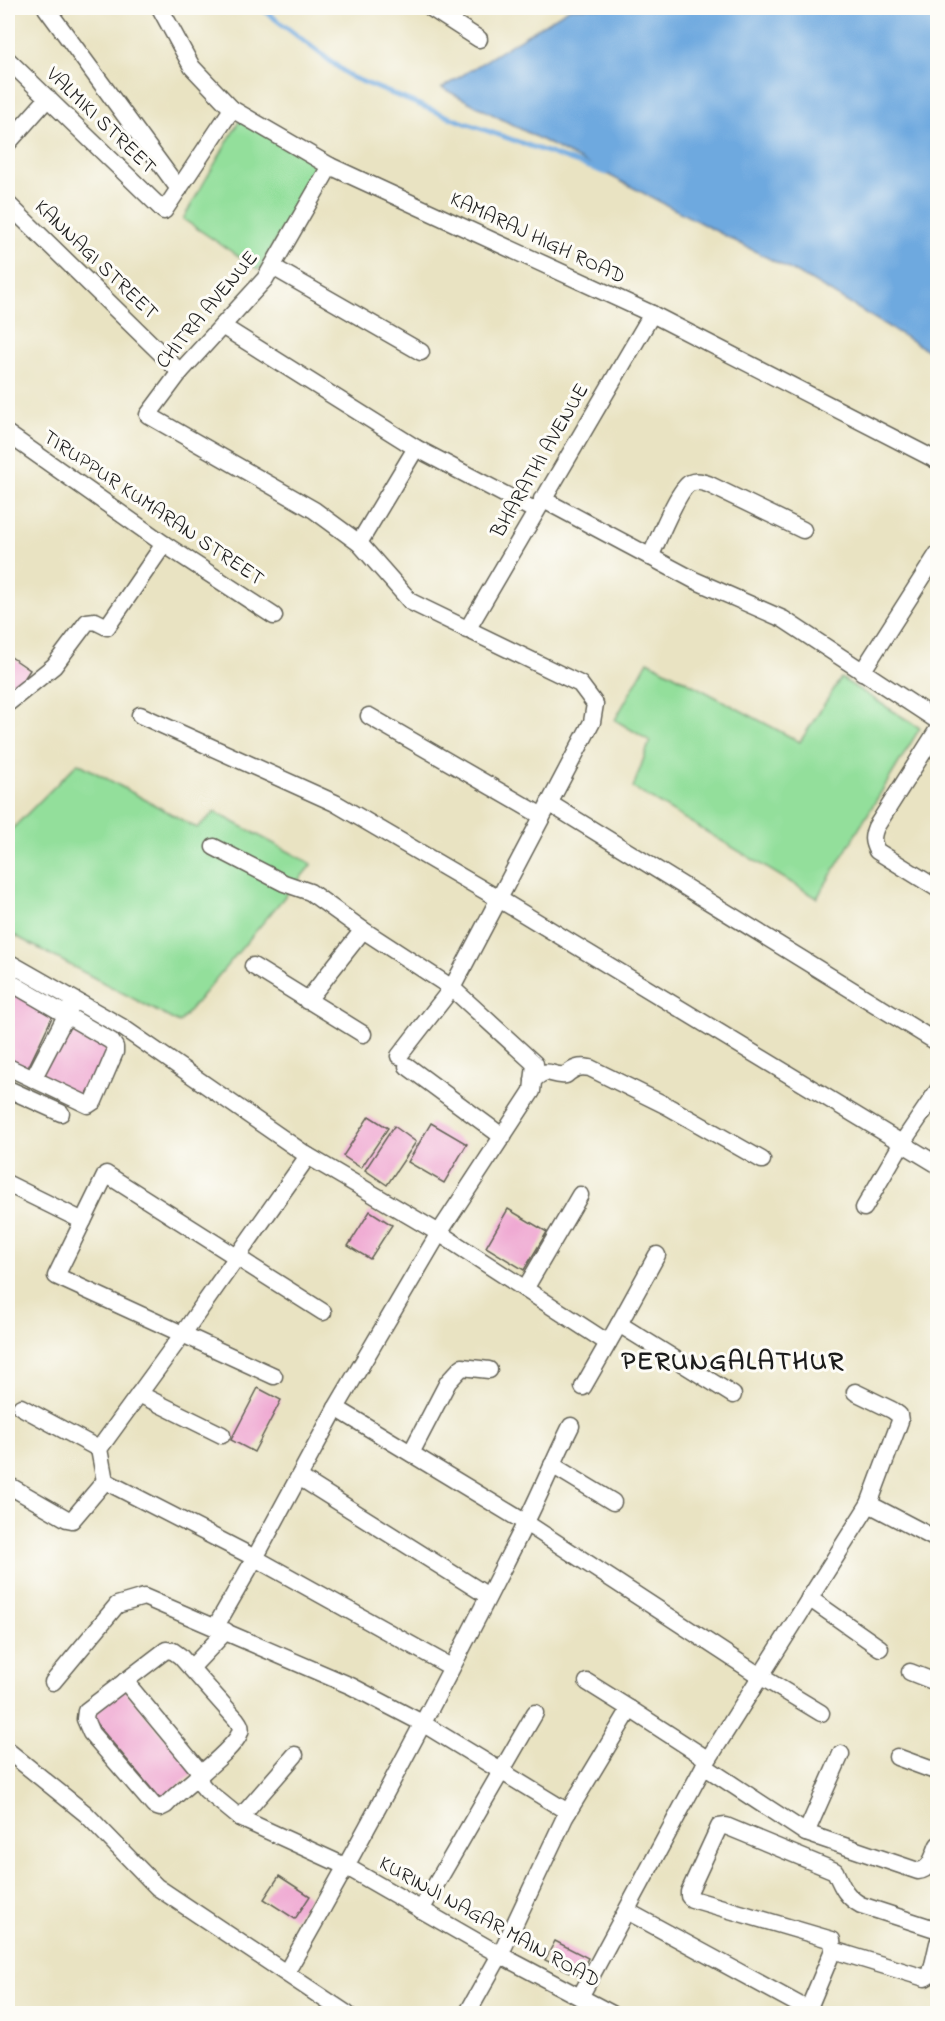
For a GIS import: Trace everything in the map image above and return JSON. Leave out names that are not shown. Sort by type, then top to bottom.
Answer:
[{"type":"street","points":[[46,8],[179,189],[232,109]]},
{"type":"street","name":"KAMARAJ HIGH ROAD","points":[[160,8],[192,67],[232,109],[330,166],[652,314],[938,461]]},
{"type":"street","points":[[431,8],[479,39]]},
{"type":"street","name":"VALMIKI STREET","points":[[8,60],[164,212],[179,189]]},
{"type":"street","points":[[8,143],[48,98]]},
{"type":"street","name":"CHITRA AVENUE","points":[[330,166],[265,279],[180,372],[148,415],[314,510],[359,543]]},
{"type":"street","name":"KANNAGI STREET","points":[[8,204],[180,372]]},
{"type":"street","points":[[273,267],[421,352]]},
{"type":"street","name":"BHARATHI AVENUE","points":[[467,630],[652,314]]},
{"type":"street","points":[[222,326],[416,448],[650,557],[694,580],[783,619],[938,721]]},
{"type":"street","name":"TIRUPPUR KUMARAN STREET","points":[[8,434],[164,544],[274,616]]},
{"type":"street","points":[[416,448],[359,543],[411,602],[580,684],[595,704],[592,722],[452,988],[403,1061],[503,1137]]},
{"type":"street","points":[[650,557],[680,494],[689,483],[699,481],[803,530]]},
{"type":"street","points":[[8,704],[54,666],[87,622],[95,621],[107,627],[164,544]]},
{"type":"street","points":[[862,672],[938,553]]},
{"type":"street","points":[[140,715],[335,803],[499,899],[938,1165]]},
{"type":"street","points":[[369,716],[546,810],[938,1043]]},
{"type":"street","points":[[938,729],[876,827],[872,842],[877,851],[938,890]]},
{"type":"street","points":[[191,1668],[221,1629],[255,1558],[336,1408],[439,1233],[532,1091],[535,1064],[452,988],[310,892],[284,883],[214,847]]},
{"type":"street","points":[[307,1001],[363,930]]},
{"type":"street","points":[[8,962],[122,1027],[308,1156],[439,1233],[608,1343]]},
{"type":"street","points":[[253,966],[363,1034]]},
{"type":"street","points":[[8,981],[111,1041],[116,1052],[92,1104],[84,1104],[8,1067]]},
{"type":"street","points":[[33,1079],[75,1000]]},
{"type":"street","points":[[533,1080],[542,1072],[549,1071],[559,1076],[566,1076],[573,1069],[581,1066],[590,1068],[667,1106],[762,1160]]},
{"type":"street","points":[[8,1089],[61,1113]]},
{"type":"street","points":[[864,1208],[902,1143],[938,1090]]},
{"type":"street","points":[[105,1481],[99,1449],[238,1258],[308,1156]]},
{"type":"street","points":[[274,1376],[56,1276],[106,1174],[323,1312]]},
{"type":"street","points":[[8,1184],[83,1221]]},
{"type":"street","points":[[525,1289],[580,1195]]},
{"type":"street","points":[[583,1387],[657,1255]]},
{"type":"street","points":[[619,1324],[733,1395]]},
{"type":"street","points":[[411,1453],[448,1382],[462,1367],[489,1370]]},
{"type":"street","points":[[580,1997],[705,1762],[869,1504],[900,1421],[899,1415],[892,1410],[855,1392]]},
{"type":"street","points":[[139,1394],[222,1435]]},
{"type":"street","points":[[21,1407],[99,1449]]},
{"type":"street","points":[[336,1408],[526,1523],[760,1676],[821,1713]]},
{"type":"street","points":[[286,1973],[347,1867],[526,1523],[571,1426]]},
{"type":"street","points":[[552,1465],[613,1502]]},
{"type":"street","points":[[299,1478],[488,1596]]},
{"type":"street","points":[[8,1485],[72,1520],[105,1481]]},
{"type":"street","points":[[105,1481],[255,1558],[451,1667]]},
{"type":"street","points":[[869,1504],[938,1540]]},
{"type":"street","points":[[53,1682],[117,1605],[144,1597],[351,1686],[422,1723],[568,1812]]},
{"type":"street","points":[[810,1598],[880,1648]]},
{"type":"street","points":[[166,1650],[173,1651],[191,1668],[241,1726],[240,1734],[234,1742],[199,1776],[160,1808],[154,1806],[87,1726],[86,1711],[125,1681],[166,1650]]},
{"type":"street","points":[[910,1672],[938,1683]]},
{"type":"street","name":"KURINJI NAGAR MAIN ROAD","points":[[125,1681],[197,1768],[201,1784],[206,1790],[240,1818],[347,1867],[500,1955],[612,2013]]},
{"type":"street","points":[[587,1682],[630,1709],[806,1833],[918,1871],[929,1867],[938,1845]]},
{"type":"street","points":[[467,2013],[500,1955],[568,1812],[630,1709]]},
{"type":"street","points":[[421,1910],[535,1713]]},
{"type":"street","points":[[8,1751],[86,1814],[157,1887],[347,2013]]},
{"type":"street","points":[[806,1833],[841,1754]]},
{"type":"street","points":[[240,1818],[295,1755]]},
{"type":"street","points":[[897,1757],[938,1772]]},
{"type":"street","points":[[627,1911],[804,2010],[833,1950],[832,1940],[692,1899],[689,1896],[719,1827],[726,1826],[835,1871],[844,1891],[861,1905],[938,1931]]},
{"type":"street","points":[[833,1950],[925,1978],[930,1975],[935,1966],[938,1943]]},
{"type":"green space","points":[[240,120],[319,164],[259,270],[183,219]]},
{"type":"green space","points":[[648,661],[800,742],[841,678],[920,728],[817,898],[633,788],[650,741],[615,720]]},
{"type":"green space","points":[[78,763],[197,828],[215,812],[312,864],[179,1023],[8,932],[8,833]]},
{"type":"water","points":[[570,8],[937,8],[937,356],[812,281],[442,88]]},
{"type":"building","points":[[8,655],[30,670],[8,703]]},
{"type":"building","points":[[8,988],[55,1011],[25,1074],[8,1065]]},
{"type":"building","points":[[68,1021],[113,1044],[83,1101],[39,1078]]},
{"type":"building","points":[[369,1116],[388,1128],[361,1168],[343,1156]]},
{"type":"building","points":[[431,1123],[467,1144],[444,1183],[408,1162]]},
{"type":"building","points":[[394,1126],[416,1142],[387,1185],[365,1170]]},
{"type":"building","points":[[508,1209],[547,1232],[524,1270],[486,1247]]},
{"type":"building","points":[[370,1211],[392,1225],[370,1259],[348,1246]]},
{"type":"building","points":[[258,1388],[281,1400],[254,1452],[231,1440]]},
{"type":"building","points":[[123,1688],[194,1772],[161,1800],[90,1716]]},
{"type":"building","points":[[279,1876],[310,1896],[295,1919],[264,1899]]},
{"type":"building","points":[[555,1941],[588,1958],[579,1976],[545,1960]]},
{"type":"waterway","points":[[261,8],[351,77],[454,119],[606,173]]},
{"type":"district","name":"PERUNGALATHUR","points":[[733,1360]]}]
